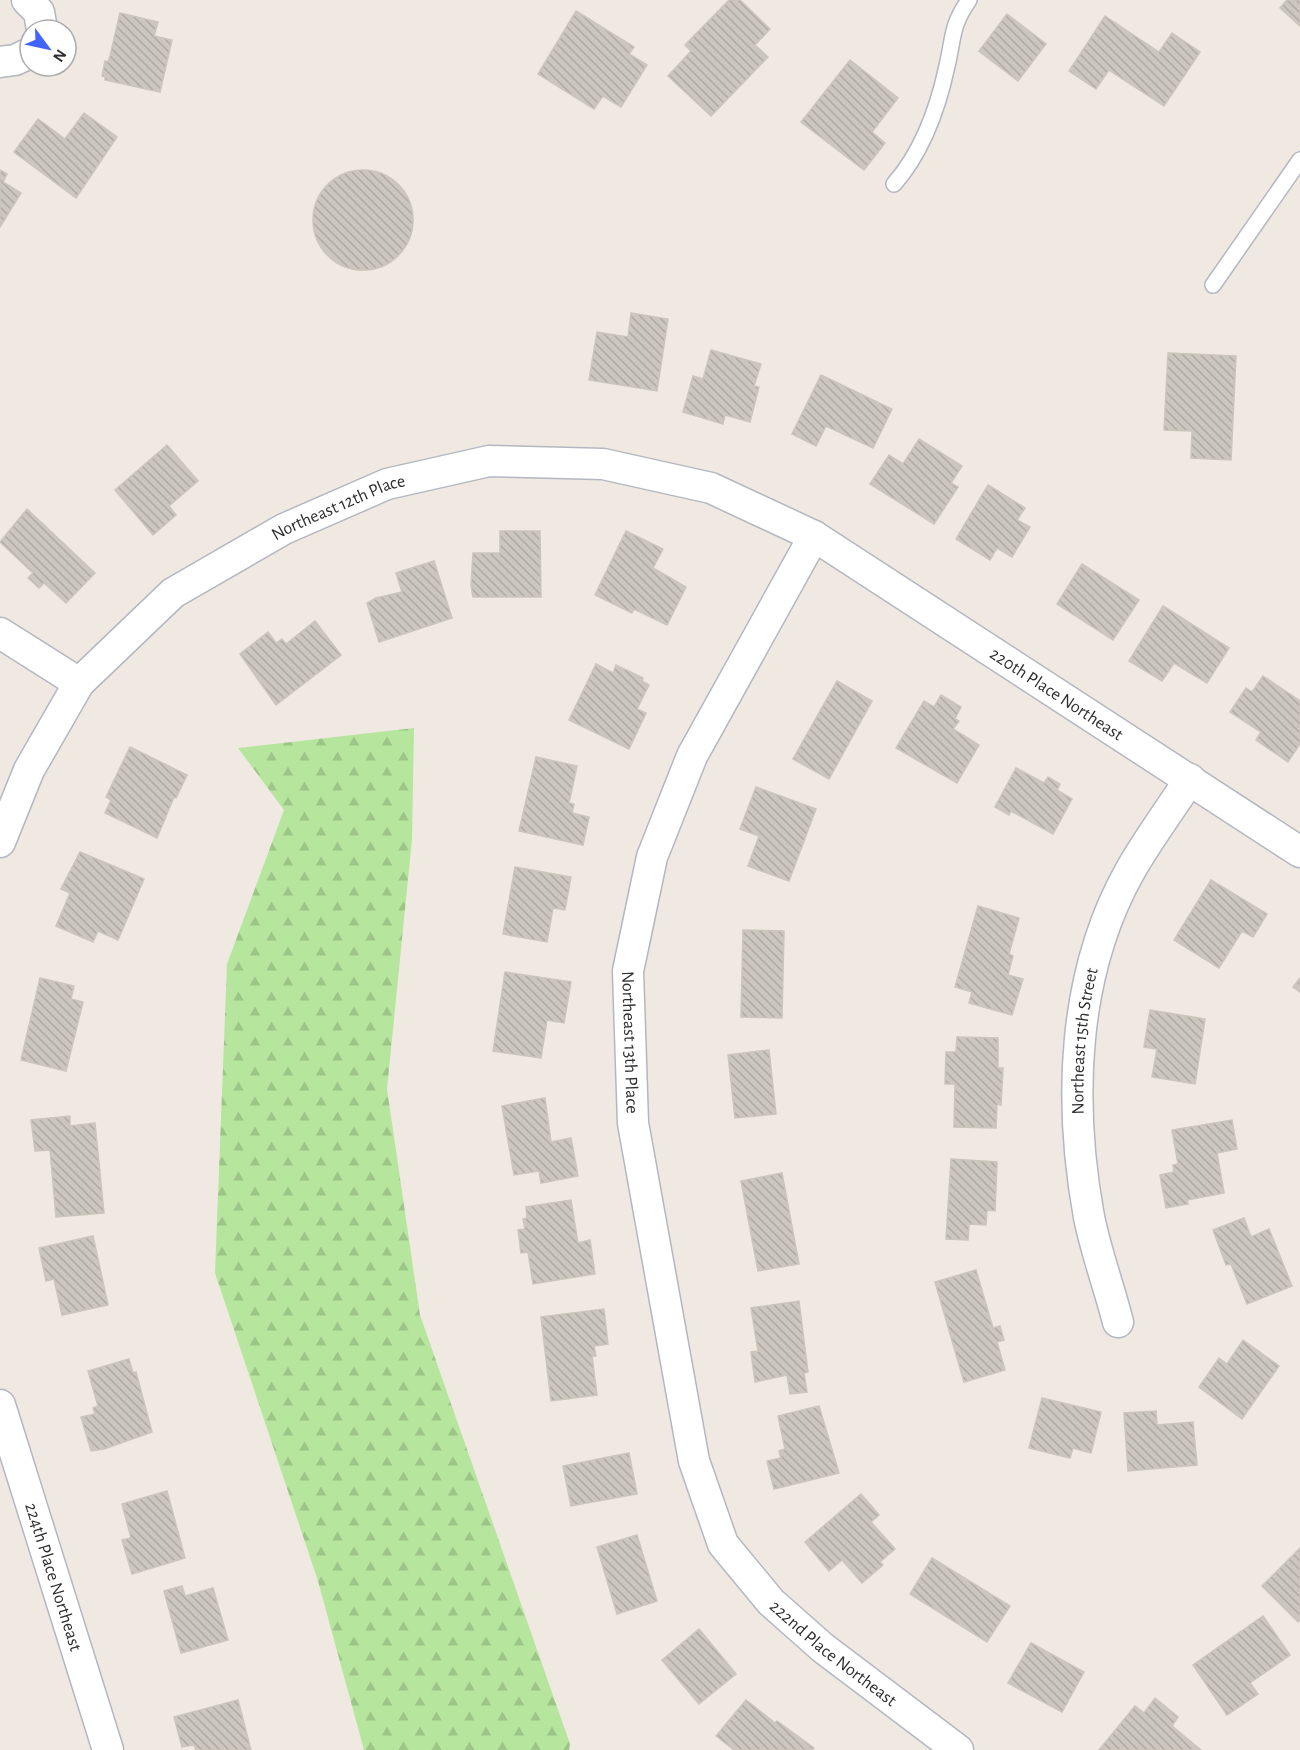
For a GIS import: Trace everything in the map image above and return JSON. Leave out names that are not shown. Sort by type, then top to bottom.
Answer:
[{"type":"street","points":[[27,0],[39,12],[40,18]]},
{"type":"street","points":[[0,62],[18,59]]},
{"type":"street","name":"Northeast 12th Place","points":[[0,842],[29,770],[79,683],[173,594],[284,529],[387,484],[489,461],[603,464],[711,488],[814,536]]},
{"type":"street","name":"220th Place Northeast","points":[[814,536],[1300,852]]},
{"type":"street","name":"Northeast 13th Place","points":[[723,1544],[694,1461],[633,1123],[628,972],[652,857],[692,756],[814,536]]},
{"type":"street","points":[[0,633],[79,683]]},
{"type":"street","name":"Northeast 15th Street","points":[[1118,1322],[1089,1217],[1078,1121],[1078,1056],[1086,993],[1102,934],[1130,871],[1190,779]]},
{"type":"street","name":"224th Place Northeast","points":[[0,1405],[108,1750]]},
{"type":"street","name":"222nd Place Northeast","points":[[723,1544],[771,1602],[823,1648],[958,1750]]},
{"type":"lane","points":[[894,184],[912,160],[939,101],[955,20],[969,0]]},
{"type":"lane","points":[[1213,285],[1300,160]]},
{"type":"green space","points":[[414,728],[412,839],[387,1089],[420,1315],[570,1744],[569,1750],[364,1750],[318,1581],[215,1273],[227,964],[284,810],[238,748]]},
{"type":"building","points":[[729,0],[740,0],[770,29],[755,45],[768,57],[711,116],[668,76],[691,51],[685,45]]},
{"type":"building","points":[[1287,0],[1300,0],[1300,26],[1280,8]]},
{"type":"building","points":[[576,11],[634,47],[629,54],[647,65],[621,107],[603,96],[594,109],[538,74]]},
{"type":"building","points":[[120,13],[158,22],[154,36],[172,40],[160,92],[105,80],[102,76],[105,61],[108,62],[110,56]]},
{"type":"building","points":[[1007,14],[1046,44],[1018,81],[979,51]]},
{"type":"building","points":[[1105,16],[1159,52],[1172,33],[1200,52],[1164,106],[1109,70],[1096,89],[1069,71]]},
{"type":"building","points":[[850,60],[898,98],[872,132],[885,143],[864,170],[801,122]]},
{"type":"building","points":[[84,113],[117,137],[76,198],[14,152],[38,119],[65,139]]},
{"type":"building","points":[[0,170],[7,174],[3,182],[21,193],[0,227]]},
{"type":"building","points":[[363,170],[382,173],[399,184],[410,201],[413,220],[410,239],[399,256],[382,267],[363,270],[344,267],[327,256],[316,239],[313,220],[316,201],[327,184],[344,173]]},
{"type":"building","points":[[631,313],[668,319],[657,391],[589,380],[597,332],[628,337]]},
{"type":"building","points":[[711,350],[761,364],[754,386],[759,387],[750,422],[725,415],[723,424],[683,412],[693,376],[703,379]]},
{"type":"building","points":[[1168,353],[1236,356],[1231,460],[1191,458],[1192,431],[1164,430]]},
{"type":"building","points":[[821,375],[892,409],[873,448],[826,426],[816,446],[792,434]]},
{"type":"building","points":[[919,439],[962,466],[951,483],[958,487],[934,524],[870,484],[889,455],[903,464]]},
{"type":"building","points":[[167,445],[198,481],[169,506],[176,515],[153,535],[115,490]]},
{"type":"building","points":[[988,485],[1025,508],[1017,520],[1030,527],[1012,557],[997,548],[990,560],[956,539]]},
{"type":"building","points":[[27,509],[95,573],[66,603],[44,583],[39,588],[28,578],[33,573],[0,542]]},
{"type":"building","points":[[500,531],[540,531],[541,597],[473,597],[471,585],[473,553],[500,553]]},
{"type":"building","points":[[626,531],[663,549],[653,568],[686,587],[667,625],[634,609],[632,613],[595,595]]},
{"type":"building","points":[[434,561],[452,618],[379,642],[367,603],[376,598],[402,592],[396,573]]},
{"type":"building","points":[[1082,564],[1139,600],[1113,640],[1057,604]]},
{"type":"building","points":[[1163,606],[1229,648],[1207,683],[1174,663],[1162,681],[1129,661]]},
{"type":"building","points":[[315,621],[341,655],[276,705],[240,654],[268,632],[276,643],[282,639],[286,644]]},
{"type":"building","points":[[596,664],[613,673],[616,665],[643,678],[642,681],[649,685],[637,709],[646,713],[629,749],[569,720]]},
{"type":"building","points":[[1263,676],[1300,701],[1300,744],[1288,762],[1256,740],[1261,732],[1230,712],[1246,688],[1252,692]]},
{"type":"building","points":[[837,681],[872,701],[829,779],[793,759]]},
{"type":"building","points":[[941,695],[961,707],[955,719],[959,721],[953,729],[979,745],[957,783],[896,748],[924,701],[934,707]]},
{"type":"building","points":[[130,747],[187,775],[176,798],[174,797],[157,838],[105,813],[111,800],[106,797]]},
{"type":"building","points":[[536,757],[577,766],[569,803],[574,804],[572,813],[589,817],[583,845],[519,831]]},
{"type":"building","points":[[1016,768],[1044,783],[1048,777],[1060,784],[1057,790],[1072,799],[1053,834],[1011,811],[1009,815],[995,807]]},
{"type":"building","points":[[756,787],[816,809],[789,881],[748,866],[759,836],[740,829]]},
{"type":"building","points":[[80,852],[144,879],[118,940],[98,931],[93,942],[56,926],[70,893],[61,889]]},
{"type":"building","points":[[515,867],[571,877],[565,910],[553,908],[547,942],[503,934]]},
{"type":"building","points":[[1211,880],[1267,914],[1253,937],[1242,931],[1219,968],[1174,940]]},
{"type":"building","points":[[978,906],[1019,918],[1009,954],[1013,956],[1008,975],[1023,979],[1012,1015],[969,1003],[972,992],[955,987]]},
{"type":"building","points":[[743,930],[784,931],[782,1018],[741,1017]]},
{"type":"building","points":[[505,972],[571,982],[564,1023],[547,1020],[541,1058],[493,1051]]},
{"type":"building","points":[[40,978],[74,986],[71,999],[83,1002],[66,1071],[21,1060]]},
{"type":"building","points":[[1300,978],[1300,992],[1293,987]]},
{"type":"building","points":[[1150,1010],[1205,1019],[1195,1084],[1152,1077],[1157,1049],[1144,1047]]},
{"type":"building","points":[[957,1037],[998,1038],[998,1068],[1003,1068],[1001,1105],[997,1104],[996,1128],[954,1127],[955,1084],[945,1084],[946,1052],[956,1052]]},
{"type":"building","points":[[769,1050],[776,1114],[735,1118],[728,1055]]},
{"type":"building","points":[[545,1098],[551,1142],[571,1138],[578,1176],[541,1183],[539,1171],[514,1175],[502,1106]]},
{"type":"building","points":[[70,1116],[70,1126],[95,1123],[104,1213],[56,1217],[50,1150],[35,1151],[31,1120]]},
{"type":"building","points":[[1232,1120],[1237,1149],[1217,1153],[1224,1193],[1187,1200],[1188,1204],[1166,1208],[1160,1175],[1174,1172],[1173,1165],[1178,1164],[1172,1130]]},
{"type":"building","points":[[951,1159],[997,1162],[995,1211],[987,1210],[986,1225],[969,1224],[968,1240],[946,1239]]},
{"type":"building","points":[[782,1173],[799,1264],[758,1271],[741,1181]]},
{"type":"building","points":[[571,1200],[578,1243],[590,1240],[595,1274],[533,1284],[528,1252],[521,1253],[518,1230],[525,1229],[523,1219],[527,1218],[526,1207]]},
{"type":"building","points":[[1244,1218],[1251,1237],[1269,1229],[1292,1286],[1247,1304],[1231,1264],[1226,1265],[1213,1230]]},
{"type":"building","points":[[93,1236],[108,1305],[62,1315],[54,1279],[46,1281],[39,1248]]},
{"type":"building","points":[[976,1270],[993,1328],[1000,1326],[1004,1340],[997,1342],[1005,1370],[964,1382],[935,1282]]},
{"type":"building","points":[[799,1301],[808,1372],[804,1373],[807,1392],[790,1394],[787,1375],[755,1382],[751,1352],[758,1351],[751,1308]]},
{"type":"building","points":[[604,1309],[608,1344],[594,1346],[596,1356],[592,1356],[597,1395],[551,1401],[541,1317]]},
{"type":"building","points":[[1243,1340],[1279,1366],[1242,1419],[1199,1387],[1219,1358],[1227,1364]]},
{"type":"building","points":[[129,1359],[133,1373],[136,1372],[152,1432],[104,1449],[91,1451],[81,1417],[95,1414],[93,1408],[98,1406],[88,1371]]},
{"type":"building","points":[[1042,1398],[1101,1412],[1091,1453],[1073,1448],[1070,1458],[1029,1448]]},
{"type":"building","points":[[819,1406],[839,1473],[774,1489],[767,1461],[781,1458],[779,1451],[785,1449],[778,1416]]},
{"type":"building","points":[[1156,1411],[1157,1425],[1193,1422],[1197,1465],[1128,1471],[1124,1413]]},
{"type":"building","points":[[629,1453],[637,1494],[571,1506],[563,1466]]},
{"type":"building","points":[[167,1491],[185,1558],[132,1574],[122,1540],[131,1538],[122,1504]]},
{"type":"building","points":[[861,1494],[879,1515],[871,1522],[895,1549],[880,1562],[883,1565],[862,1583],[842,1560],[829,1571],[805,1542]]},
{"type":"building","points":[[637,1535],[657,1601],[617,1614],[597,1547]]},
{"type":"building","points":[[1300,1548],[1300,1620],[1298,1622],[1262,1586]]},
{"type":"building","points":[[932,1558],[1010,1606],[987,1642],[910,1594]]},
{"type":"building","points":[[182,1586],[185,1596],[213,1588],[228,1640],[181,1653],[164,1591]]},
{"type":"building","points":[[1263,1616],[1290,1655],[1250,1683],[1258,1694],[1227,1715],[1193,1665]]},
{"type":"building","points":[[699,1629],[736,1674],[699,1704],[662,1660]]},
{"type":"building","points":[[1031,1643],[1084,1672],[1062,1712],[1008,1683]]},
{"type":"building","points":[[1155,1698],[1178,1717],[1172,1726],[1201,1750],[1099,1750],[1135,1706],[1144,1713]]},
{"type":"building","points":[[238,1700],[251,1750],[196,1750],[194,1745],[182,1747],[174,1717]]},
{"type":"building","points":[[746,1700],[775,1723],[777,1721],[814,1748],[812,1750],[734,1750],[716,1736]]}]
